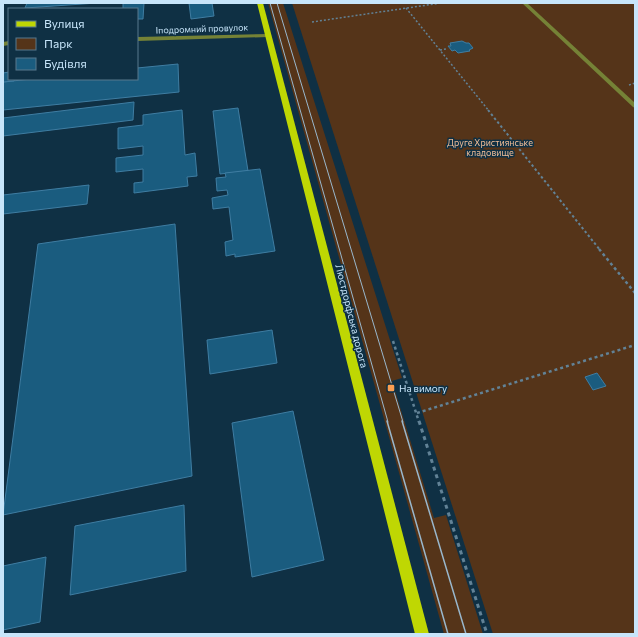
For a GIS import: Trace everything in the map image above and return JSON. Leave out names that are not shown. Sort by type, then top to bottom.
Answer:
[{"type":"main road","name":"Люстдорфська дорога","points":[[260,3],[422,634]]},
{"type":"street","points":[[524,3],[635,106]]},
{"type":"street","name":"Іподромний провулок","points":[[138,39],[268,35]]},
{"type":"path","points":[[312,22],[441,3]]},
{"type":"path","points":[[406,8],[635,293]]},
{"type":"path","points":[[440,50],[446,49]]},
{"type":"path","points":[[393,341],[487,634]]},
{"type":"path","points":[[417,413],[635,345]]},
{"type":"green space","points":[[268,3],[283,3],[402,378],[392,381],[434,518],[446,515],[483,634],[444,634]]},
{"type":"green space","name":"Друге Християнське кладовище","points":[[292,3],[635,3],[635,634],[493,634]]},
{"type":"building","points":[[27,3],[97,3],[25,8]]},
{"type":"building","points":[[123,3],[144,3],[143,19],[138,19],[138,8],[123,8]]},
{"type":"building","points":[[189,3],[212,3],[214,16],[191,19]]},
{"type":"building","points":[[462,41],[469,43],[473,48],[469,50],[470,51],[458,53],[455,50],[452,51],[448,46],[451,46],[450,43]]},
{"type":"building","points":[[178,64],[179,92],[3,110],[3,82],[22,80],[138,80],[138,68]]},
{"type":"building","points":[[8,72],[8,80],[14,81],[3,82],[3,73]]},
{"type":"building","points":[[134,102],[133,120],[3,136],[3,118]]},
{"type":"building","points":[[238,108],[248,171],[220,174],[213,111]]},
{"type":"building","points":[[182,110],[185,155],[195,153],[197,176],[187,177],[188,186],[134,193],[134,183],[143,182],[143,169],[116,172],[116,158],[143,155],[143,146],[118,149],[118,128],[143,125],[143,115]]},
{"type":"building","points":[[260,169],[275,251],[235,257],[235,254],[226,256],[225,242],[233,240],[229,207],[213,209],[212,198],[228,195],[227,190],[217,191],[216,178],[226,177],[225,173]]},
{"type":"building","points":[[89,185],[87,204],[3,214],[3,195]]},
{"type":"building","points":[[175,224],[192,476],[3,515],[38,244]]},
{"type":"building","points":[[272,330],[277,363],[210,374],[207,340]]},
{"type":"building","points":[[597,373],[606,386],[593,390],[585,377]]},
{"type":"building","points":[[293,411],[324,560],[252,577],[232,423]]},
{"type":"building","points":[[184,505],[186,571],[70,595],[75,526]]},
{"type":"building","points":[[46,557],[40,622],[3,630],[3,566]]},
{"type":"tram line","points":[[270,3],[388,422]]},
{"type":"tram line","points":[[277,3],[403,422]]},
{"type":"tram line","points":[[387,421],[448,634]]},
{"type":"tram line","points":[[402,421],[466,634]]},
{"type":"place","name":"На вимогу","points":[[391,388]]}]
